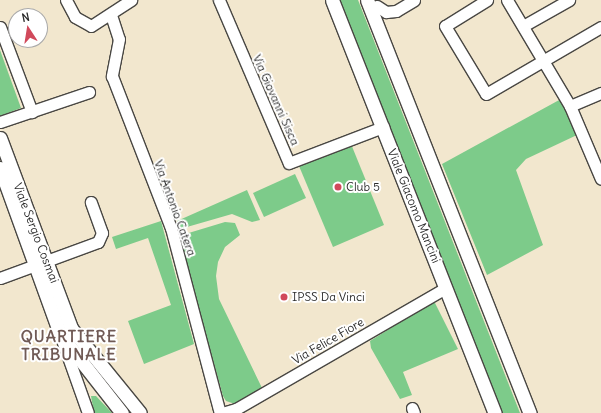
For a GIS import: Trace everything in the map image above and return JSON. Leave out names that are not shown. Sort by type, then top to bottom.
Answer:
[{"type":"street","points":[[66,0],[75,17],[86,25],[111,14],[131,0]]},
{"type":"street","name":"Via Giovanni Sisca","points":[[219,0],[289,163],[382,127]]},
{"type":"street","name":"Viale Giacomo Mancini","points":[[332,0],[496,413]]},
{"type":"street","points":[[374,4],[386,12],[396,11],[414,0]]},
{"type":"street","points":[[487,0],[444,26],[486,94],[601,27]]},
{"type":"street","points":[[507,0],[570,106],[601,179]]},
{"type":"street","points":[[523,26],[569,0]]},
{"type":"street","points":[[374,4],[530,413]]},
{"type":"street","name":"Via Antonio Catera","points":[[111,14],[119,39],[112,76],[171,228],[221,413]]},
{"type":"street","points":[[0,27],[32,112]]},
{"type":"street","points":[[0,122],[89,92]]},
{"type":"street","points":[[570,106],[601,93]]},
{"type":"street","name":"Viale Sergio Cosmai","points":[[0,138],[41,263],[66,331]]},
{"type":"street","name":"Viale Sergio Cosmai","points":[[0,168],[41,263]]},
{"type":"street","points":[[0,278],[100,239],[102,233],[91,202]]},
{"type":"street","name":"Via Felice Fiore","points":[[221,413],[236,409],[446,288]]},
{"type":"street","points":[[66,331],[92,379],[122,413]]},
{"type":"street","points":[[66,331],[81,396],[88,413]]},
{"type":"street","points":[[66,331],[140,413]]},
{"type":"street","points":[[81,396],[84,384],[92,379]]},
{"type":"green space","points":[[337,0],[358,0],[520,413],[499,413]]},
{"type":"green space","points":[[0,50],[21,108],[0,116]]},
{"type":"green space","points":[[561,99],[577,135],[526,159],[516,170],[543,245],[487,275],[442,164]]},
{"type":"green space","name":"Club 5","points":[[351,144],[384,225],[333,247],[299,166]]},
{"type":"green space","points":[[295,174],[306,198],[264,217],[253,193]]},
{"type":"green space","points":[[247,190],[260,220],[252,222],[232,214],[180,229],[177,221]]},
{"type":"green space","points":[[161,221],[194,344],[144,364],[128,321],[171,305],[148,238],[116,249],[112,237]]},
{"type":"green space","points":[[225,222],[235,223],[240,235],[225,247],[218,262],[216,276],[219,299],[262,388],[235,404],[226,401],[223,396],[180,242],[182,235]]},
{"type":"green space","points":[[434,301],[458,349],[403,372],[412,395],[400,399],[371,348],[370,341]]},
{"type":"green space","points":[[91,396],[96,396],[112,413],[94,413]]},
{"type":"place","name":"Club 5","points":[[338,187]]},
{"type":"place","name":"IPSS Da Vinci","points":[[284,297]]},
{"type":"district","name":"QUARTIERE TRIBUNALE","points":[[69,345]]}]
